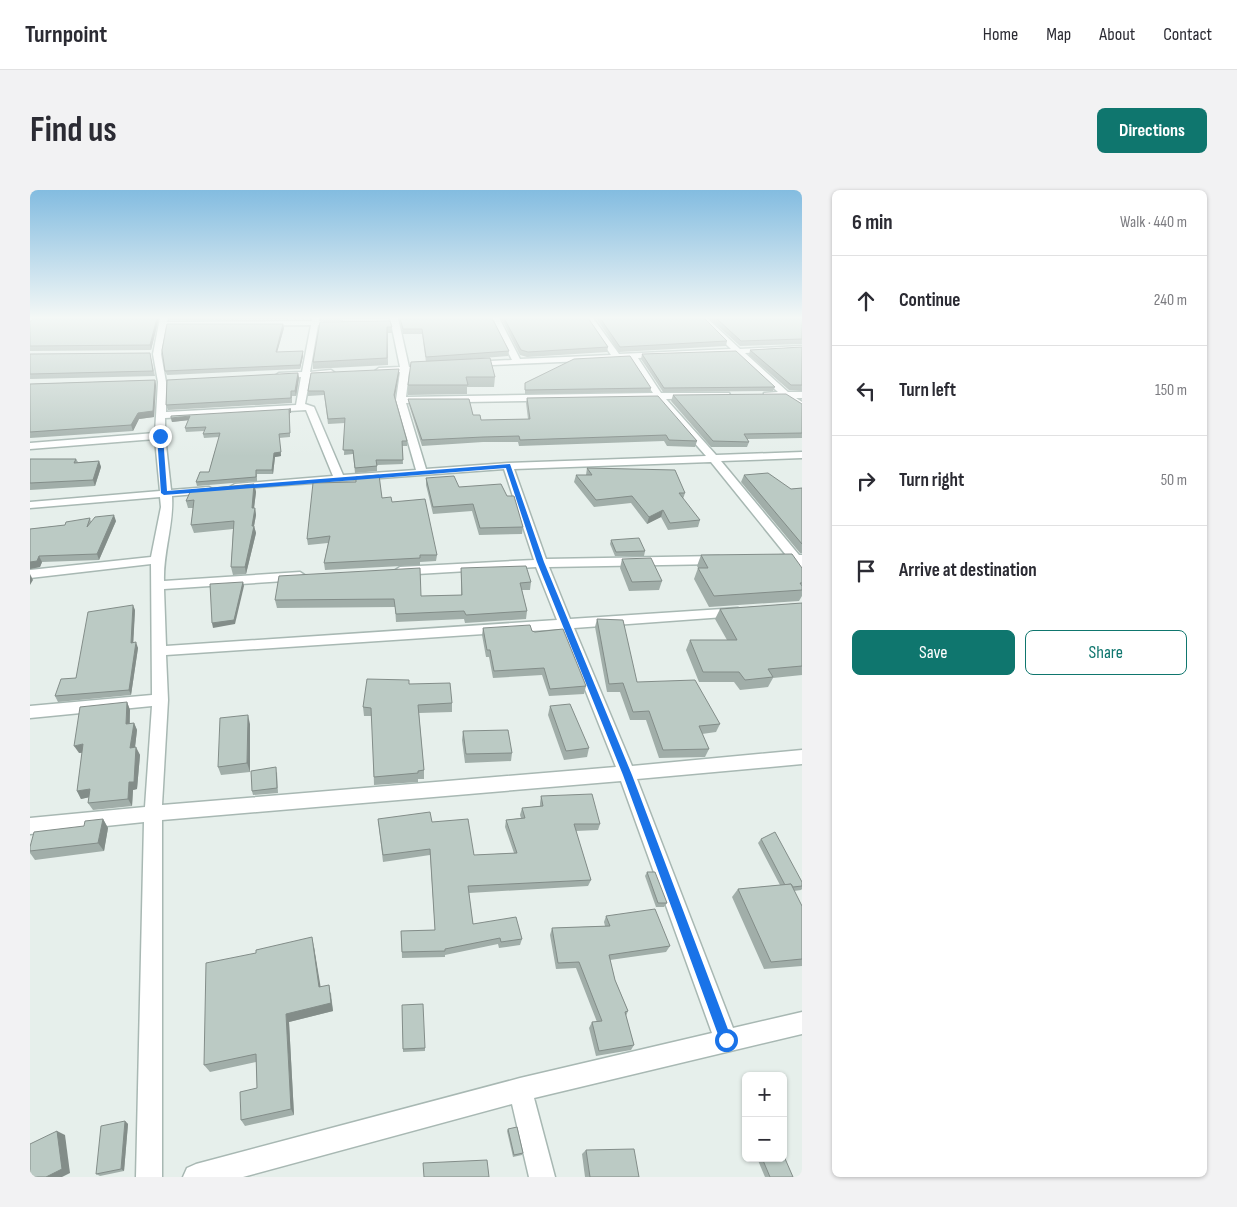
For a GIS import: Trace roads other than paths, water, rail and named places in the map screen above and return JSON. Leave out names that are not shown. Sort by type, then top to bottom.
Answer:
[{"type":"street","points":[[149,1177],[153,813],[160,700],[157,560],[167,507],[164,493],[160,436],[162,382],[156,364]]},
{"type":"street","points":[[300,406],[307,364]]},
{"type":"street","points":[[403,364],[405,370],[400,400],[422,472]]},
{"type":"street","points":[[461,365],[474,364]]},
{"type":"street","points":[[638,364],[658,395],[800,562]]},
{"type":"street","points":[[752,364],[786,395],[802,406]]},
{"type":"street","points":[[369,372],[442,367]]},
{"type":"street","points":[[267,377],[341,373]]},
{"type":"street","points":[[400,400],[737,395]]},
{"type":"street","points":[[757,395],[802,395]]},
{"type":"street","points":[[160,415],[300,406],[309,408],[338,479]]},
{"type":"street","points":[[30,446],[160,436]]},
{"type":"street","points":[[30,505],[508,466],[802,455]]},
{"type":"street","points":[[508,466],[564,623],[627,775],[726,1040]]},
{"type":"street","points":[[30,574],[157,560]]},
{"type":"street","points":[[384,572],[541,562],[728,560]]},
{"type":"street","points":[[758,560],[800,562]]},
{"type":"street","points":[[159,584],[316,576]]},
{"type":"street","points":[[160,651],[752,611]]},
{"type":"street","points":[[30,712],[160,700]]},
{"type":"street","points":[[30,826],[153,813],[627,775],[802,757]]},
{"type":"street","points":[[196,1177],[520,1090],[802,1023]]},
{"type":"street","points":[[520,1090],[542,1177]]}]
